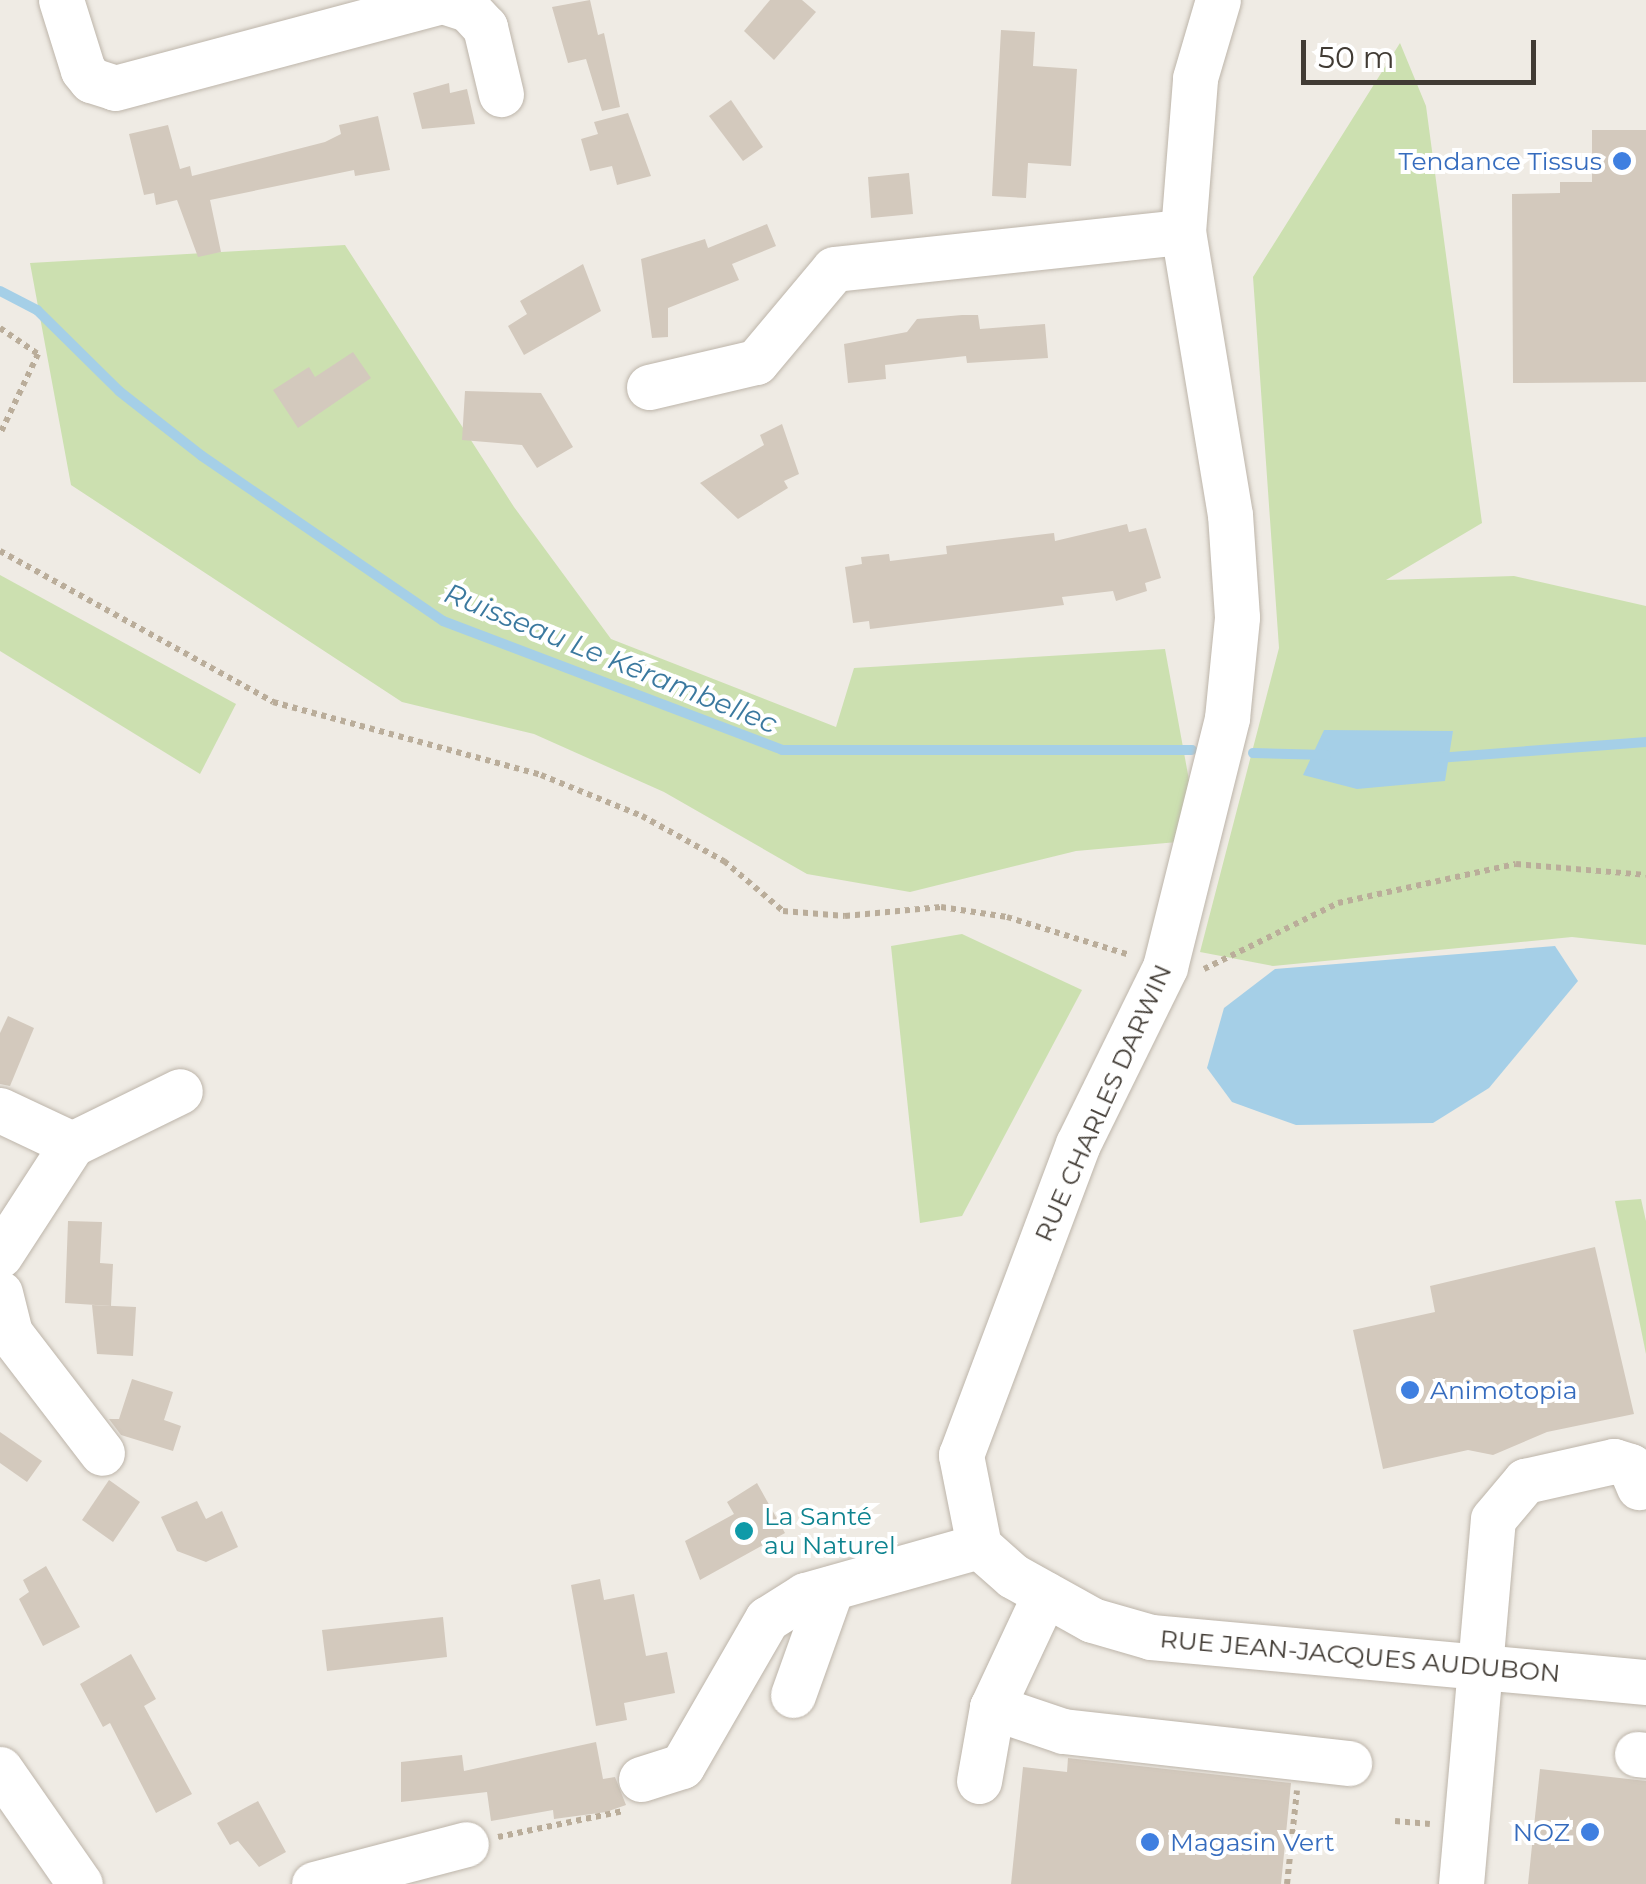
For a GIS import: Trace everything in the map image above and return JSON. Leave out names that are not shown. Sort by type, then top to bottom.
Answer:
[{"type":"street","points":[[61,0],[83,70],[91,80],[115,88],[443,1],[468,9],[485,26],[501,94]]},
{"type":"street","name":"RUE CHARLES DARWIN","points":[[978,1546],[961,1455],[1078,1144],[1165,968],[1226,718],[1237,617],[1230,515],[1183,232],[1195,78],[1218,0]]},
{"type":"street","points":[[649,388],[756,362],[834,270],[1183,232]]},
{"type":"street","points":[[0,1255],[72,1144],[180,1091]]},
{"type":"street","points":[[0,1110],[72,1144]]},
{"type":"street","points":[[0,1292],[10,1333],[102,1453]]},
{"type":"street","points":[[1461,1884],[1494,1519],[1525,1480],[1564,1488],[1614,1461],[1630,1466],[1639,1487]]},
{"type":"street","points":[[641,1778],[682,1766],[767,1619],[831,1589],[978,1546]]},
{"type":"street","name":"RUE JEAN-JACQUES AUDUBON","points":[[978,1546],[1046,1594],[1092,1620],[1151,1637],[1646,1682]]},
{"type":"street","points":[[793,1695],[831,1589]]},
{"type":"street","points":[[979,1780],[992,1707],[1046,1594]]},
{"type":"street","points":[[992,1707],[1064,1730],[1198,1735],[1349,1763]]},
{"type":"street","points":[[0,1769],[80,1884]]},
{"type":"street","points":[[314,1884],[466,1844]]},
{"type":"path","points":[[0,328],[38,354],[0,434]]},
{"type":"path","points":[[0,551],[273,702],[540,774],[642,816],[724,862],[784,911],[845,916],[942,907],[1082,937],[1165,968],[1196,973],[1338,903],[1516,864],[1646,875]]},
{"type":"path","points":[[466,1844],[632,1810],[641,1778]]},
{"type":"path","points":[[1287,1884],[1297,1786],[1291,1785]]},
{"type":"green space","points":[[1400,43],[1426,106],[1482,523],[1386,580],[1514,576],[1646,606],[1646,945],[1572,937],[1273,966],[1200,952],[1279,648],[1253,277]]},
{"type":"green space","points":[[345,245],[514,507],[611,639],[836,727],[854,668],[1165,649],[1200,840],[1076,851],[910,892],[807,874],[664,792],[534,734],[402,702],[71,485],[30,263]]},
{"type":"green space","points":[[0,575],[236,704],[200,774],[0,651]]},
{"type":"green space","points":[[962,934],[1082,990],[962,1216],[920,1223],[891,946]]},
{"type":"green space","points":[[1641,1199],[1646,1221],[1646,1354],[1615,1201]]},
{"type":"water","points":[[1324,730],[1453,731],[1445,781],[1357,789],[1303,775]]},
{"type":"water","points":[[1555,946],[1578,981],[1489,1088],[1433,1123],[1296,1125],[1232,1102],[1207,1068],[1224,1008],[1275,969]]},
{"type":"building","points":[[590,0],[598,35],[604,33],[620,107],[602,111],[586,59],[568,63],[552,7]]},
{"type":"building","points":[[770,0],[802,0],[816,12],[774,60],[744,31]]},
{"type":"building","points":[[1001,30],[1035,32],[1033,66],[1077,69],[1071,166],[1028,163],[1026,198],[992,196]]},
{"type":"building","points":[[449,83],[450,93],[467,89],[475,124],[422,129],[413,93]]},
{"type":"building","points":[[731,100],[763,147],[743,161],[709,116]]},
{"type":"building","points":[[628,113],[651,176],[617,185],[612,166],[590,171],[581,139],[598,134],[594,122]]},
{"type":"building","points":[[378,116],[390,170],[355,176],[354,170],[210,200],[221,252],[198,257],[177,200],[156,205],[154,193],[144,195],[129,134],[168,125],[180,169],[190,166],[192,176],[325,142],[341,134],[339,125]]},
{"type":"building","points":[[1592,130],[1646,130],[1646,382],[1513,383],[1512,194],[1560,193],[1560,182],[1592,182]]},
{"type":"building","points":[[909,173],[913,214],[871,218],[868,177]]},
{"type":"building","points":[[767,224],[776,246],[732,264],[739,280],[668,308],[668,337],[652,338],[641,259],[705,239],[708,248]]},
{"type":"building","points":[[583,264],[601,311],[524,355],[508,326],[527,314],[520,301]]},
{"type":"building","points":[[978,315],[980,329],[1045,324],[1048,358],[967,363],[966,356],[885,365],[886,379],[848,383],[844,344],[907,332],[917,319]]},
{"type":"building","points":[[353,352],[371,378],[298,428],[273,390],[309,367],[315,377]]},
{"type":"building","points":[[465,391],[541,393],[573,447],[537,468],[522,445],[462,440]]},
{"type":"building","points":[[782,424],[799,474],[784,481],[788,488],[738,519],[700,483],[764,445],[760,435]]},
{"type":"building","points":[[1127,524],[1129,532],[1146,528],[1161,578],[1145,583],[1147,591],[1116,601],[1113,591],[1062,597],[1064,605],[870,629],[869,621],[853,623],[845,567],[862,564],[861,557],[889,554],[890,561],[947,554],[946,546],[1054,533],[1055,541]]},
{"type":"building","points":[[8,1016],[34,1028],[10,1086],[0,1084],[0,1033]]},
{"type":"building","points":[[68,1221],[102,1222],[100,1263],[113,1264],[111,1306],[65,1303]]},
{"type":"building","points":[[1595,1247],[1634,1414],[1547,1432],[1493,1455],[1468,1450],[1383,1469],[1353,1330],[1435,1312],[1430,1286]]},
{"type":"building","points":[[92,1305],[136,1307],[133,1356],[97,1354]]},
{"type":"building","points":[[132,1379],[173,1392],[164,1420],[181,1426],[173,1451],[121,1435],[109,1419],[119,1419]]},
{"type":"building","points":[[0,1432],[42,1461],[27,1482],[0,1463]]},
{"type":"building","points":[[109,1480],[140,1502],[113,1542],[82,1520]]},
{"type":"building","name":"La Santé au Naturel","points":[[757,1483],[785,1533],[700,1580],[685,1541],[734,1514],[727,1502]]},
{"type":"building","points":[[197,1501],[206,1519],[222,1511],[238,1547],[206,1562],[177,1551],[161,1517]]},
{"type":"building","points":[[46,1566],[80,1627],[43,1646],[19,1599],[29,1592],[23,1580]]},
{"type":"building","points":[[600,1579],[604,1600],[634,1594],[646,1656],[667,1652],[675,1693],[624,1703],[627,1720],[596,1726],[571,1585]]},
{"type":"building","points":[[443,1617],[447,1657],[327,1671],[322,1630]]},
{"type":"building","points":[[131,1654],[156,1699],[144,1706],[192,1794],[156,1813],[110,1723],[103,1727],[80,1684]]},
{"type":"building","points":[[596,1742],[603,1779],[615,1777],[626,1805],[606,1812],[554,1819],[553,1810],[491,1821],[487,1792],[401,1802],[401,1762],[462,1755],[464,1771]]},
{"type":"building","name":"Magasin Vert","points":[[1068,1758],[1291,1783],[1281,1884],[1011,1884],[1023,1767],[1067,1772]]},
{"type":"building","name":"NOZ","points":[[1540,1769],[1646,1781],[1646,1884],[1528,1884]]},
{"type":"building","points":[[258,1801],[286,1852],[259,1867],[238,1841],[230,1845],[217,1823]]},
{"type":"waterway","name":"Ruisseau Le Kérambellec","points":[[0,291],[37,310],[119,391],[202,456],[443,621],[782,750],[1192,750]]},
{"type":"waterway","name":"Ruisseau Le Kérambellec","points":[[1438,758],[1646,742]]},
{"type":"waterway","name":"Ruisseau Le Kérambellec","points":[[1253,753],[1326,755]]},
{"type":"place","name":"Tendance Tissus","points":[[1622,161]]},
{"type":"place","name":"Animotopia","points":[[1410,1390]]},
{"type":"place","name":"La Santé au Naturel","points":[[744,1531]]},
{"type":"place","name":"NOZ","points":[[1590,1832]]},
{"type":"place","name":"Magasin Vert","points":[[1150,1842]]}]
